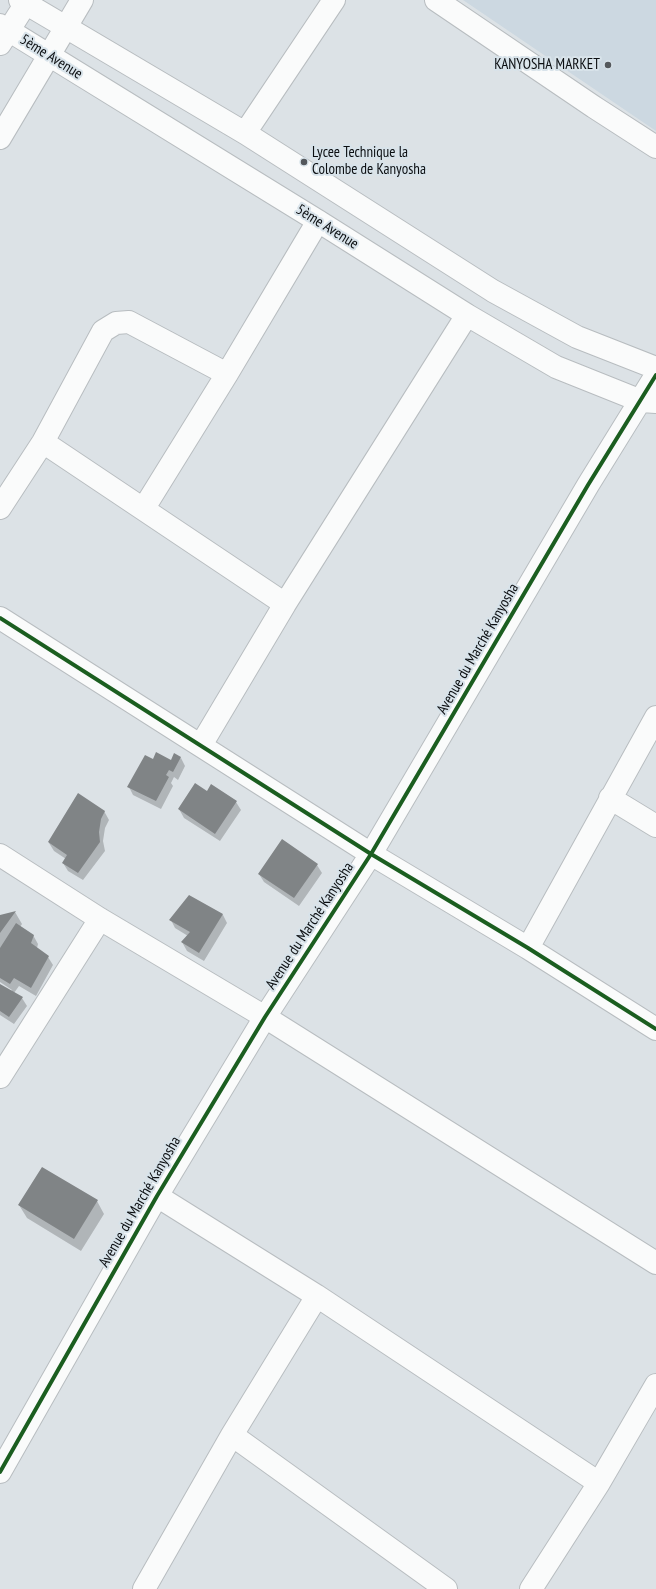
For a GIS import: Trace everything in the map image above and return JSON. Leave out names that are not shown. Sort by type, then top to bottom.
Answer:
[{"type":"street","points":[[0,138],[82,0]]},
{"type":"street","points":[[245,133],[334,0]]},
{"type":"street","points":[[436,0],[656,147]]},
{"type":"street","points":[[3,33],[25,1],[65,28],[245,133],[493,291],[577,338],[656,368]]},
{"type":"street","name":"5ème Avenue","points":[[3,33],[50,56],[318,221],[467,315],[556,367],[649,401]]},
{"type":"street","points":[[144,508],[227,374],[318,221]]},
{"type":"street","points":[[200,745],[285,604],[467,315]]},
{"type":"street","points":[[0,508],[43,442],[103,331],[116,323],[130,322],[227,374]]},
{"type":"street","name":"Avenue du Marché Kanyosha","points":[[0,1472],[156,1196],[265,1017],[371,854],[588,485],[649,401],[656,375]]},
{"type":"street","points":[[43,442],[144,508],[285,604]]},
{"type":"street","points":[[0,618],[371,854],[528,948],[656,1029]]},
{"type":"street","points":[[528,948],[656,717]]},
{"type":"street","points":[[610,798],[656,826]]},
{"type":"street","points":[[0,855],[100,919],[265,1017],[656,1263]]},
{"type":"street","points":[[0,1077],[100,919]]},
{"type":"street","points":[[156,1196],[317,1296],[599,1483]]},
{"type":"street","points":[[146,1588],[232,1436],[317,1296]]},
{"type":"street","points":[[531,1589],[599,1483],[656,1385]]},
{"type":"street","points":[[232,1436],[446,1589]]},
{"type":"shaded area","name":"KANYOSHA MARKET","points":[[463,0],[656,0],[656,131]]},
{"type":"building","points":[[156,752],[171,760],[174,753],[181,757],[173,772],[169,770],[166,775],[169,777],[156,801],[127,787],[145,755],[153,759]]},
{"type":"building","points":[[195,783],[207,791],[211,784],[237,801],[215,834],[178,809]]},
{"type":"building","points":[[78,793],[105,811],[101,819],[99,832],[100,842],[78,873],[62,863],[67,855],[48,842]]},
{"type":"building","points":[[282,839],[318,864],[294,898],[258,874]]},
{"type":"building","points":[[189,895],[223,914],[199,953],[181,942],[190,932],[169,920]]},
{"type":"building","points":[[16,911],[0,933],[0,915]]},
{"type":"building","points":[[16,923],[34,935],[31,943],[49,956],[31,988],[14,978],[10,984],[0,978],[0,948]]},
{"type":"building","points":[[0,984],[23,997],[9,1017],[0,1011]]},
{"type":"building","points":[[42,1167],[98,1200],[74,1239],[18,1205]]},
{"type":"cycle path","points":[[0,1472],[157,1196],[265,1017],[371,854],[588,485],[656,375]]},
{"type":"cycle path","points":[[0,618],[371,854],[528,948],[656,1029]]},
{"type":"place","name":"KANYOSHA MARKET","points":[[608,65]]},
{"type":"place","name":"Lycee Technique la Colombe de Kanyosha","points":[[304,162]]}]
